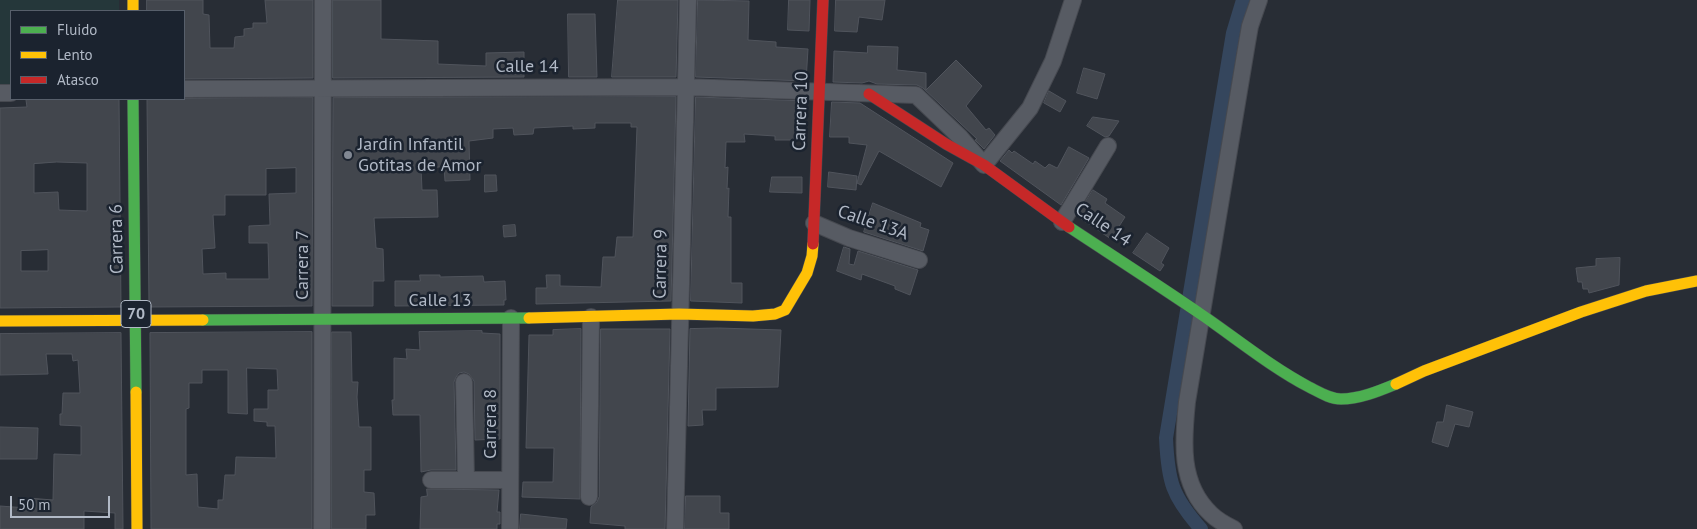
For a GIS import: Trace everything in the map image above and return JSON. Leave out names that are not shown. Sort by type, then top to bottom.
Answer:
[{"type":"street","name":"Carrera 7","points":[[322,0],[322,529]]},
{"type":"street","name":"Carrera 9","points":[[675,529],[688,0]]},
{"type":"street","name":"Carrera 10","points":[[814,223],[823,0]]},
{"type":"street","points":[[984,165],[1030,108],[1053,61],[1073,0]]},
{"type":"street","points":[[1234,529],[1211,514],[1198,497],[1187,474],[1184,458],[1184,437],[1187,402],[1247,43],[1250,26],[1259,0]]},
{"type":"street","name":"Calle 14","points":[[185,89],[685,87],[916,95],[960,137],[984,165]]},
{"type":"street","name":"Calle 14","points":[[869,94],[946,144],[984,165],[1062,222],[1202,315],[1263,359],[1323,394],[1340,398],[1374,393],[1424,371],[1581,312],[1646,291],[1697,281]]},
{"type":"street","name":"Carrera 6","points":[[133,100],[137,529]]},
{"type":"street","points":[[1062,222],[1108,146]]},
{"type":"street","name":"Calle 13","points":[[0,320],[511,318],[679,314],[753,316],[775,314],[785,310],[807,272],[812,256],[814,223]]},
{"type":"street","name":"Calle 13A","points":[[814,223],[849,238],[919,260]]},
{"type":"street","points":[[589,497],[591,317]]},
{"type":"street","name":"Carrera 8","points":[[510,529],[511,318]]},
{"type":"street","points":[[464,382],[466,480]]},
{"type":"street","points":[[431,480],[510,480]]},
{"type":"shaded area","points":[[0,0],[119,0],[119,10],[10,10],[10,84],[0,84]]},
{"type":"building","points":[[147,0],[203,0],[203,14],[209,15],[210,48],[234,48],[235,37],[244,36],[244,29],[253,28],[253,23],[267,23],[265,0],[313,0],[313,78],[185,79],[185,10],[147,10]]},
{"type":"building","points":[[333,0],[381,0],[381,39],[438,41],[438,64],[486,66],[486,53],[524,52],[524,77],[333,78]]},
{"type":"building","points":[[618,0],[678,0],[676,77],[612,77]]},
{"type":"building","points":[[698,0],[749,1],[748,40],[776,42],[776,47],[808,49],[806,81],[696,77]]},
{"type":"building","points":[[789,0],[810,0],[809,31],[788,30]]},
{"type":"building","points":[[836,0],[885,0],[882,20],[859,17],[857,32],[835,31]]},
{"type":"building","points":[[568,14],[595,14],[597,77],[569,77]]},
{"type":"building","points":[[868,46],[898,47],[897,70],[926,73],[926,90],[956,60],[982,86],[966,106],[986,130],[989,128],[995,135],[984,149],[975,140],[977,139],[923,88],[917,85],[877,84],[869,81],[862,83],[833,82],[834,51],[867,53]]},
{"type":"building","points":[[1084,68],[1105,74],[1097,99],[1077,93]]},
{"type":"building","points":[[1049,91],[1066,101],[1060,112],[1044,103]]},
{"type":"building","points":[[676,97],[671,301],[536,304],[536,288],[547,288],[546,275],[560,275],[560,286],[601,287],[603,257],[615,257],[617,237],[633,237],[637,127],[631,127],[631,123],[595,123],[595,128],[573,129],[573,126],[534,128],[533,134],[514,135],[513,128],[493,129],[493,138],[469,141],[470,180],[445,181],[444,167],[421,167],[422,190],[437,190],[438,217],[374,218],[376,248],[383,249],[384,281],[373,281],[373,306],[332,306],[333,98]]},
{"type":"building","points":[[696,97],[806,101],[804,140],[775,140],[775,136],[744,134],[745,142],[726,142],[725,168],[728,167],[727,189],[729,188],[728,217],[731,217],[731,283],[742,283],[742,303],[691,301]]},
{"type":"building","points":[[313,98],[312,306],[149,307],[147,100]],"holes":[[[296,168],[296,193],[269,194],[270,225],[249,226],[249,243],[268,243],[269,279],[226,279],[226,273],[203,274],[202,249],[215,248],[213,215],[225,215],[225,195],[266,195],[266,169]]]},
{"type":"building","points":[[26,100],[119,100],[121,307],[0,308],[0,108],[27,107]],"holes":[[[57,162],[87,163],[87,211],[59,210],[58,192],[34,193],[34,164]],[[48,250],[48,271],[21,271],[21,251]]]},
{"type":"building","points":[[832,102],[860,103],[953,163],[941,187],[879,151],[861,185],[857,183],[867,145],[849,143],[849,137],[830,137]]},
{"type":"building","points":[[1093,117],[1119,121],[1109,136],[1105,137],[1087,126]]},
{"type":"building","points":[[1069,147],[1089,158],[1061,205],[1000,161],[1009,150],[1012,153],[1014,151],[1033,164],[1035,161],[1045,168],[1049,164],[1057,168]]},
{"type":"building","points":[[829,172],[857,176],[856,190],[828,187]]},
{"type":"building","points":[[485,175],[496,175],[497,191],[485,192]]},
{"type":"building","points":[[772,177],[802,177],[802,193],[770,192]]},
{"type":"building","points":[[1093,190],[1107,199],[1105,203],[1125,217],[1111,239],[1077,216]]},
{"type":"building","points":[[873,203],[921,223],[920,227],[929,230],[923,251],[864,232]]},
{"type":"building","points":[[515,225],[516,236],[504,237],[503,226]]},
{"type":"building","points":[[1147,233],[1169,248],[1161,263],[1164,265],[1160,271],[1133,253]]},
{"type":"building","points":[[844,247],[850,249],[849,264],[854,265],[858,251],[918,270],[910,295],[895,289],[895,286],[862,274],[861,280],[837,271]]},
{"type":"building","points":[[1620,258],[1619,285],[1589,293],[1588,289],[1583,289],[1582,282],[1578,282],[1576,268],[1596,266],[1596,259]]},
{"type":"building","points":[[420,275],[440,275],[440,277],[483,276],[484,282],[505,281],[506,300],[504,300],[504,305],[395,306],[395,281],[420,281]]},
{"type":"building","points":[[581,329],[580,499],[522,497],[523,482],[553,482],[554,448],[526,448],[529,335],[553,335],[553,330]]},
{"type":"building","points":[[601,329],[670,329],[665,529],[625,529],[625,526],[590,523],[591,507],[597,502],[599,497]]},
{"type":"building","points":[[690,329],[781,330],[778,387],[716,388],[716,410],[702,410],[703,425],[688,426]]},
{"type":"building","points":[[482,331],[482,333],[500,334],[500,439],[475,440],[474,381],[469,374],[459,373],[454,382],[456,470],[421,472],[420,415],[393,415],[394,358],[407,359],[406,349],[420,350],[419,332]]},
{"type":"building","points":[[312,332],[312,529],[151,529],[150,333]],"holes":[[[247,368],[277,369],[278,390],[268,390],[268,409],[254,409],[254,421],[267,422],[267,426],[275,426],[276,458],[236,457],[235,475],[225,475],[223,500],[218,500],[218,509],[198,507],[197,474],[186,475],[186,409],[189,408],[189,383],[202,383],[202,370],[228,370],[228,413],[247,414]]]},
{"type":"building","points":[[332,332],[351,332],[352,382],[358,382],[359,427],[371,427],[371,470],[364,470],[364,492],[374,493],[375,515],[366,515],[366,529],[332,529]]},
{"type":"building","points":[[121,333],[123,529],[115,529],[115,513],[84,511],[84,529],[0,529],[0,506],[27,508],[28,498],[53,500],[54,454],[81,455],[81,426],[60,425],[63,393],[80,393],[78,360],[73,361],[72,354],[46,354],[48,374],[0,375],[0,334]]},
{"type":"building","points":[[1447,405],[1473,412],[1469,427],[1455,424],[1448,447],[1432,442],[1437,422],[1443,422]]},
{"type":"building","points":[[0,427],[38,428],[37,459],[0,459]]},
{"type":"building","points":[[427,489],[499,490],[497,512],[500,512],[500,524],[497,524],[497,529],[420,529],[421,497],[427,496]]},
{"type":"building","points":[[686,496],[720,496],[720,513],[729,513],[729,529],[685,529]]},
{"type":"building","points":[[521,514],[567,519],[566,529],[520,529]]},
{"type":"waterway","points":[[1201,529],[1184,507],[1173,488],[1168,466],[1166,438],[1233,33],[1243,0]]},
{"type":"traffic: fast","points":[[133,100],[136,392]]},
{"type":"traffic: fast","points":[[1069,227],[1215,324],[1281,371],[1329,397],[1337,399],[1355,398],[1396,384]]},
{"type":"traffic: fast","points":[[203,320],[529,318]]},
{"type":"traffic: slow","points":[[133,0],[133,10]]},
{"type":"traffic: slow","points":[[529,318],[679,314],[753,316],[775,314],[785,310],[807,273],[813,244]]},
{"type":"traffic: slow","points":[[1396,384],[1424,371],[1581,312],[1646,291],[1697,281]]},
{"type":"traffic: slow","points":[[0,321],[203,320]]},
{"type":"traffic: slow","points":[[136,392],[137,529]]},
{"type":"traffic: jam","points":[[813,244],[823,0]]},
{"type":"traffic: jam","points":[[869,94],[946,144],[984,165],[1069,227]]},
{"type":"place","name":"Jardín Infantil Gotitas de Amor","points":[[348,155]]}]
